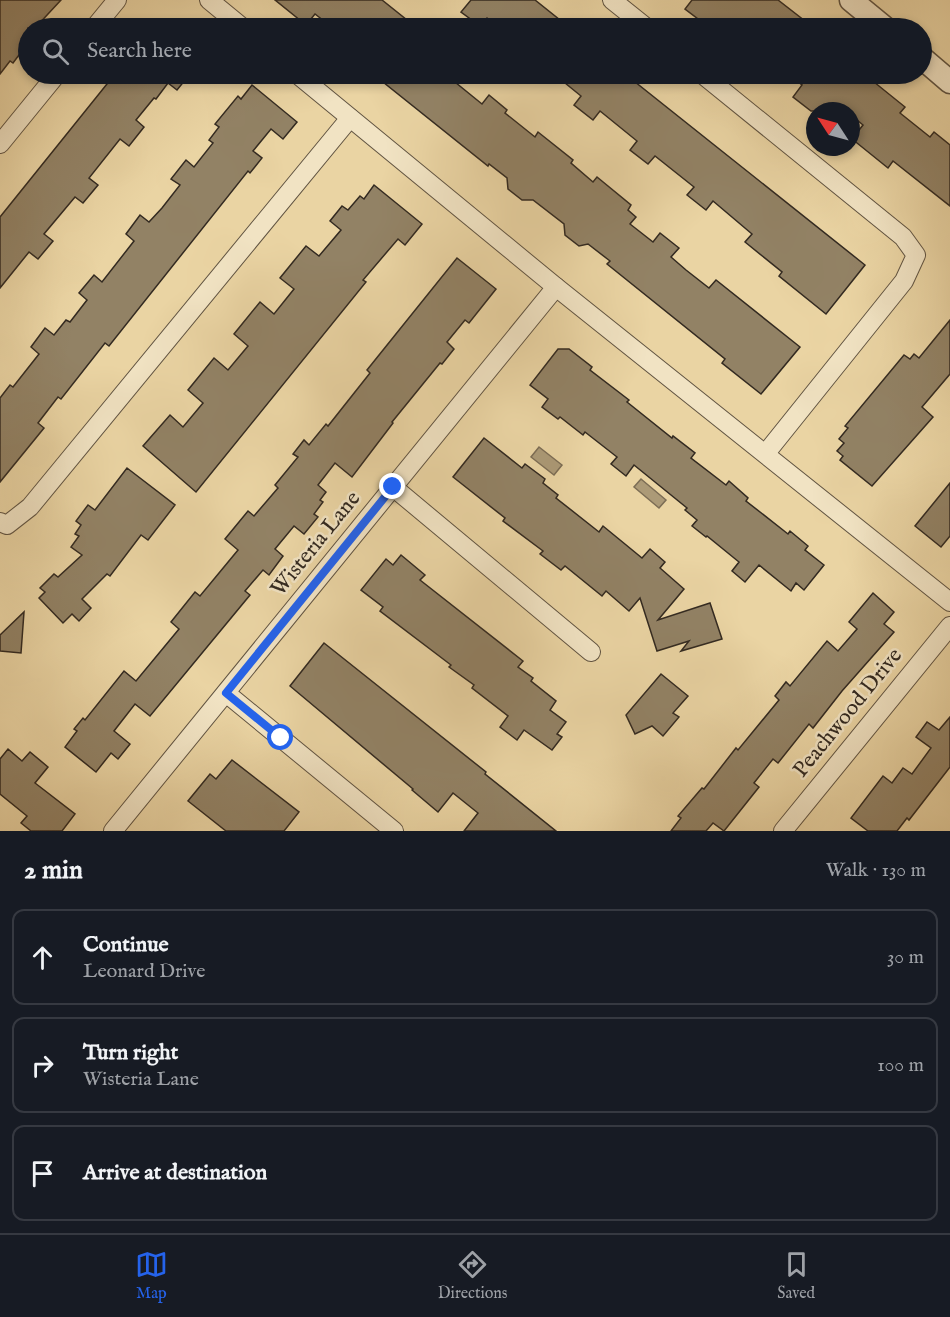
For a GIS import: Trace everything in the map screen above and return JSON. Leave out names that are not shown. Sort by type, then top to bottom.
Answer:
[{"type":"street","points":[[102,18],[117,0]]},
{"type":"street","points":[[209,0],[231,18]]},
{"type":"street","points":[[612,0],[634,18]]},
{"type":"street","points":[[850,0],[872,18]]},
{"type":"street","points":[[932,67],[950,82]]},
{"type":"street","points":[[0,144],[49,84]]},
{"type":"street","points":[[309,84],[556,287],[766,453],[950,603]]},
{"type":"street","points":[[714,84],[903,237],[916,255],[904,281],[766,453]]},
{"type":"street","points":[[0,522],[7,525],[30,507],[350,118]]},
{"type":"street","name":"Wisteria Lane","points":[[113,831],[556,287]]},
{"type":"street","points":[[393,487],[591,652]]},
{"type":"street","name":"Peachwood Drive","points":[[783,831],[950,626]]},
{"type":"street","points":[[226,693],[394,831]]},
{"type":"shaded area","points":[[539,447],[562,465],[554,475],[531,457]]},
{"type":"shaded area","points":[[641,479],[666,500],[659,508],[634,487]]},
{"type":"building","points":[[0,0],[61,0],[44,18],[18,18],[18,56],[13,63],[10,61],[0,74]]},
{"type":"building","points":[[275,0],[382,0],[404,18],[320,18],[315,14],[312,18],[297,18]]},
{"type":"building","points":[[471,0],[535,0],[558,18],[469,18],[461,12]]},
{"type":"building","points":[[692,0],[778,0],[801,18],[697,18],[685,9]]},
{"type":"building","points":[[107,84],[167,84],[136,120],[144,127],[129,146],[120,139],[89,178],[98,185],[83,203],[75,197],[44,234],[53,241],[38,259],[29,252],[0,288],[0,217]]},
{"type":"building","points":[[169,84],[182,84],[177,90]]},
{"type":"building","points":[[386,84],[457,84],[482,104],[489,95],[507,110],[505,113],[535,137],[538,132],[573,160],[571,163],[593,182],[597,177],[631,205],[628,210],[636,217],[630,224],[653,242],[660,233],[679,248],[671,257],[686,270],[709,288],[716,280],[800,347],[761,394],[722,363],[725,359],[607,264],[610,261],[588,244],[579,246],[565,235],[564,224],[533,200],[522,200],[508,189],[507,178],[489,164],[488,166]]},
{"type":"building","points":[[566,84],[638,84],[865,265],[826,314],[779,276],[782,272],[745,242],[752,234],[713,201],[706,210],[687,195],[694,187],[655,156],[648,164],[630,150],[637,141],[600,111],[593,120],[574,105],[581,96]]},
{"type":"building","points":[[801,84],[876,84],[905,107],[900,113],[930,137],[934,132],[950,145],[950,206],[893,161],[888,168],[860,145],[860,129],[863,125],[860,122],[860,102],[806,102],[806,107],[793,97]]},
{"type":"building","points":[[252,85],[297,122],[283,139],[271,129],[253,151],[262,158],[250,173],[248,171],[109,346],[105,343],[61,399],[58,397],[38,423],[44,428],[0,482],[0,398],[10,385],[13,387],[39,354],[31,347],[45,328],[54,335],[66,320],[70,322],[87,300],[79,293],[94,275],[102,282],[134,241],[126,234],[140,215],[149,222],[162,208],[180,185],[171,179],[186,160],[194,167],[213,143],[209,140],[219,127],[215,124],[238,96],[241,99]]},
{"type":"building","points":[[374,185],[422,224],[405,245],[398,239],[363,280],[366,282],[196,492],[143,446],[170,415],[183,427],[203,403],[188,390],[214,358],[228,370],[248,346],[234,334],[260,302],[274,314],[294,289],[280,278],[306,246],[319,256],[341,230],[330,221],[342,206],[348,210],[360,196],[364,199]]},
{"type":"building","points":[[457,258],[496,289],[469,323],[465,320],[447,342],[454,349],[392,422],[352,477],[335,463],[318,485],[326,492],[320,500],[323,502],[314,514],[318,517],[304,534],[294,526],[275,549],[283,556],[269,575],[263,570],[245,591],[250,595],[150,716],[135,704],[114,731],[130,744],[118,759],[111,753],[96,772],[65,747],[77,731],[74,729],[83,718],[85,720],[124,671],[136,681],[179,629],[171,622],[195,592],[200,596],[238,550],[225,539],[248,511],[254,516],[278,488],[275,485],[298,457],[293,454],[304,440],[309,445],[326,424],[328,426],[370,373],[367,370]]},
{"type":"building","points":[[950,320],[950,374],[922,407],[933,417],[872,486],[840,460],[843,456],[837,451],[844,443],[839,439],[848,428],[845,426],[904,355],[910,359],[914,354],[919,358]]},
{"type":"building","points":[[558,349],[569,349],[592,367],[590,370],[629,400],[627,402],[695,453],[691,458],[726,485],[729,481],[748,498],[746,501],[788,534],[790,531],[808,546],[805,550],[824,565],[804,590],[796,583],[791,591],[759,565],[745,582],[732,571],[739,562],[692,526],[697,520],[685,510],[687,508],[634,465],[626,476],[611,464],[617,457],[585,432],[583,435],[560,417],[558,419],[542,407],[548,399],[530,385]]},
{"type":"building","points":[[484,438],[522,468],[525,464],[545,479],[543,483],[558,495],[556,498],[599,532],[603,526],[642,558],[650,549],[665,562],[660,568],[684,589],[658,620],[710,603],[722,639],[681,651],[689,641],[657,651],[640,598],[629,611],[606,591],[602,596],[565,566],[561,570],[540,554],[543,551],[503,521],[505,518],[453,477]]},
{"type":"building","points":[[127,468],[175,505],[148,540],[141,535],[110,576],[107,574],[82,599],[91,608],[79,621],[72,614],[63,623],[39,598],[45,592],[40,588],[54,574],[58,577],[82,555],[71,547],[79,536],[75,534],[81,525],[76,521],[88,505],[95,510]]},
{"type":"building","points":[[950,483],[950,536],[941,547],[915,526]]},
{"type":"building","points":[[401,555],[425,575],[420,580],[523,661],[518,667],[533,678],[531,681],[556,701],[550,710],[566,722],[557,734],[562,737],[552,750],[524,730],[517,740],[500,727],[508,716],[472,688],[474,685],[449,667],[451,665],[380,611],[383,607],[361,590],[386,559],[393,565]]},
{"type":"building","points":[[873,593],[894,612],[884,624],[894,632],[813,728],[809,724],[778,763],[773,759],[754,783],[759,787],[724,831],[713,823],[706,831],[671,831],[681,818],[678,816],[702,788],[704,789],[736,748],[738,750],[779,700],[775,696],[786,682],[790,686],[827,641],[838,651],[857,629],[849,622]]},
{"type":"building","points":[[24,612],[21,653],[0,651],[0,635]]},
{"type":"building","points":[[324,643],[556,831],[464,831],[478,813],[453,793],[438,812],[290,686]]},
{"type":"building","points":[[661,674],[688,696],[673,713],[679,717],[663,736],[652,726],[635,734],[626,715]]},
{"type":"building","points":[[950,717],[950,767],[909,820],[907,818],[897,831],[868,831],[851,818],[883,776],[892,783],[903,768],[912,774],[931,748],[916,737],[927,722],[939,730]]},
{"type":"building","points":[[8,749],[22,761],[30,752],[48,767],[35,783],[75,814],[62,831],[31,831],[21,823],[27,816],[0,794],[0,759]]},
{"type":"building","points":[[232,760],[299,812],[284,831],[226,831],[188,801],[210,774],[216,779]]},
{"type":"route","points":[[281,738],[226,693],[393,487]]}]
